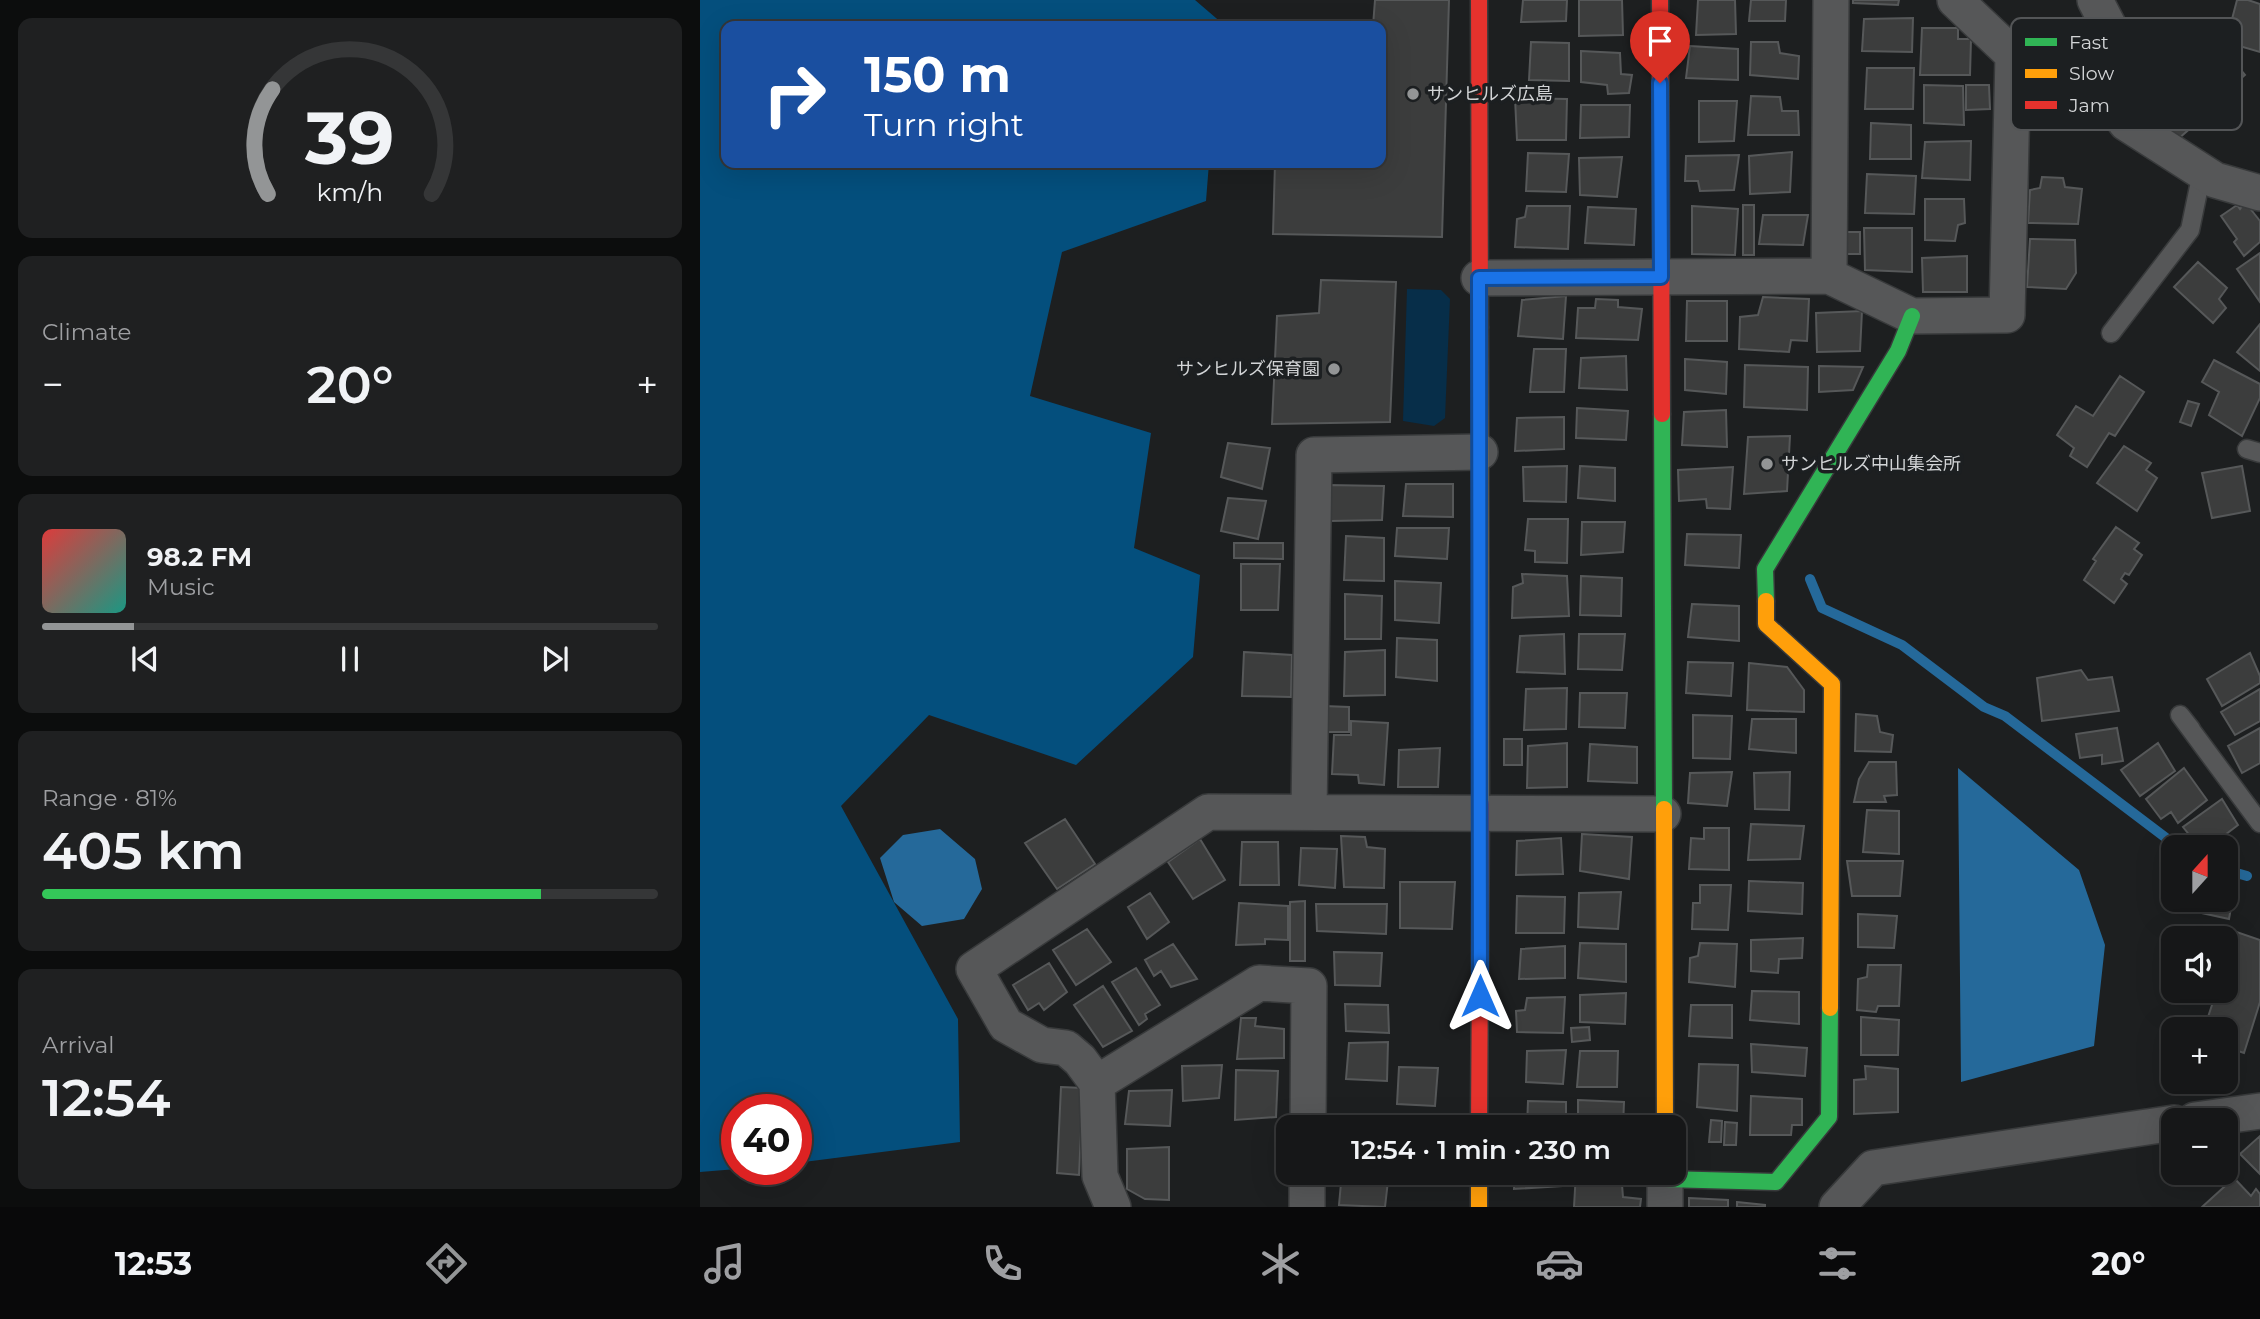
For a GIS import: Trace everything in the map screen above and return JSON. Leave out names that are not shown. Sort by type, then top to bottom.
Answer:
[{"type":"street","points":[[1479,0],[1479,1115]]},
{"type":"street","points":[[1660,0],[1665,1115]]},
{"type":"street","points":[[1829,276],[1831,0]]},
{"type":"street","points":[[1955,0],[2011,53]]},
{"type":"street","points":[[2095,0],[2104,18]]},
{"type":"street","points":[[1479,278],[1829,276],[1912,316],[2007,315],[2011,130]]},
{"type":"street","points":[[2137,130],[2215,180],[2260,193]]},
{"type":"street","points":[[1665,1186],[1776,1182],[1829,1117],[1832,684],[1766,624],[1765,569],[1898,351],[1912,316]]},
{"type":"street","points":[[1309,812],[1314,455],[1480,452]]},
{"type":"street","points":[[1113,1207],[1100,1176],[1097,1083],[1080,1060],[1066,1048],[1042,1045],[1006,1025],[975,969],[1208,812],[1663,814]]},
{"type":"street","points":[[1097,1083],[1259,983],[1309,986],[1308,1115]]},
{"type":"street","points":[[2238,1114],[2260,1111]]},
{"type":"street","points":[[1836,1207],[1873,1168],[2161,1125]]},
{"type":"street","points":[[1307,1185],[1307,1207]]},
{"type":"street","points":[[1479,1185],[1479,1207]]},
{"type":"lane","points":[[2111,333],[2190,230],[2202,172]]},
{"type":"lane","points":[[2191,729],[2180,715],[2260,823]]},
{"type":"shaded area","points":[[700,0],[1195,0],[1220,21],[721,21],[721,168],[1209,168],[1206,201],[1062,252],[1030,396],[1151,433],[1134,548],[1200,575],[1193,657],[1076,765],[929,715],[841,806],[958,1019],[960,1142],[812,1161],[812,1094],[721,1094],[721,1170],[700,1172]]},
{"type":"shaded area","points":[[1407,289],[1441,290],[1450,299],[1445,418],[1434,426],[1403,421]]},
{"type":"shaded area","points":[[1958,768],[2079,870],[2105,945],[2094,1046],[1961,1082]]},
{"type":"shaded area","points":[[940,829],[975,859],[982,889],[964,919],[922,926],[894,902],[880,858],[903,835]]},
{"type":"building","name":"サンヒルズ広島","points":[[1375,0],[1449,0],[1442,237],[1273,234],[1275,168],[1386,168],[1386,21],[1373,21]]},
{"type":"building","points":[[1523,0],[1567,0],[1566,21],[1521,22]]},
{"type":"building","points":[[1579,0],[1622,0],[1623,35],[1579,36]]},
{"type":"building","points":[[1698,0],[1735,0],[1736,34],[1696,35]]},
{"type":"building","points":[[1751,0],[1786,0],[1785,21],[1749,21]]},
{"type":"building","points":[[1853,0],[1899,0],[1898,5],[1853,3]]},
{"type":"building","points":[[2237,0],[2260,4],[2260,52],[2242,47],[2242,18],[2232,18]]},
{"type":"building","points":[[1913,18],[1912,52],[1862,51],[1864,19]]},
{"type":"building","points":[[1922,28],[1958,28],[1958,39],[1971,39],[1970,75],[1920,75]]},
{"type":"building","points":[[1531,42],[1569,43],[1569,81],[1529,80]]},
{"type":"building","points":[[1751,42],[1778,42],[1780,53],[1799,56],[1798,79],[1750,75]]},
{"type":"building","points":[[1690,46],[1738,49],[1738,80],[1686,78]]},
{"type":"building","points":[[1581,51],[1620,53],[1621,74],[1632,75],[1629,93],[1608,94],[1607,85],[1581,82]]},
{"type":"building","points":[[1867,68],[1914,68],[1913,109],[1865,109]]},
{"type":"building","points":[[1924,85],[1963,86],[1964,125],[1924,123]]},
{"type":"building","points":[[1966,85],[1989,85],[1990,109],[1966,110]]},
{"type":"building","points":[[1751,96],[1780,97],[1782,111],[1798,111],[1799,135],[1748,135]]},
{"type":"building","points":[[1515,98],[1567,99],[1566,140],[1517,140]]},
{"type":"building","points":[[1699,101],[1737,101],[1734,141],[1699,142]]},
{"type":"building","points":[[1581,105],[1630,105],[1629,137],[1580,138]]},
{"type":"building","points":[[1871,123],[1911,125],[1911,159],[1870,159]]},
{"type":"building","points":[[2171,130],[2188,130],[2178,139]]},
{"type":"building","points":[[1971,141],[1970,180],[1922,178],[1925,142]]},
{"type":"building","points":[[1792,152],[1790,192],[1750,194],[1749,156]]},
{"type":"building","points":[[1528,153],[1569,154],[1566,192],[1526,191]]},
{"type":"building","points":[[1739,155],[1734,190],[1700,191],[1698,181],[1685,181],[1686,156]]},
{"type":"building","points":[[1622,157],[1617,197],[1580,195],[1579,158]]},
{"type":"building","points":[[1867,174],[1916,176],[1914,214],[1865,213]]},
{"type":"building","points":[[2042,177],[2063,178],[2065,187],[2082,189],[2078,224],[2028,223],[2030,190],[2040,188]]},
{"type":"building","points":[[1925,199],[1964,199],[1965,223],[1958,225],[1955,241],[1925,240]]},
{"type":"building","points":[[2245,202],[2260,221],[2260,242],[2244,256],[2234,242],[2237,239],[2221,216],[2237,205],[2240,209]]},
{"type":"building","points":[[1743,205],[1754,205],[1754,255],[1743,255]]},
{"type":"building","points":[[1527,206],[1570,206],[1568,249],[1515,247],[1517,219],[1525,217]]},
{"type":"building","points":[[1692,206],[1738,209],[1735,255],[1692,254]]},
{"type":"building","points":[[1588,207],[1636,209],[1634,245],[1585,243]]},
{"type":"building","points":[[1763,215],[1808,215],[1803,245],[1759,244]]},
{"type":"building","points":[[1864,228],[1912,228],[1912,272],[1865,270]]},
{"type":"building","points":[[1844,232],[1860,232],[1860,254],[1844,254]]},
{"type":"building","points":[[2030,239],[2075,240],[2076,273],[2066,289],[2027,287]]},
{"type":"building","points":[[2260,253],[2260,302],[2237,269]]},
{"type":"building","points":[[1967,256],[1967,292],[1923,292],[1922,258]]},
{"type":"building","points":[[2198,262],[2227,288],[2219,299],[2226,308],[2213,323],[2174,287]]},
{"type":"building","name":"サンヒルズ保育園","points":[[1321,280],[1396,282],[1390,422],[1272,424],[1277,316],[1319,313]]},
{"type":"building","points":[[1566,296],[1563,339],[1518,336],[1522,300]]},
{"type":"building","points":[[1763,297],[1809,299],[1807,341],[1791,340],[1789,352],[1739,349],[1740,317],[1758,315]]},
{"type":"building","points":[[1596,299],[1618,300],[1618,307],[1642,309],[1638,340],[1576,338],[1578,308],[1595,308]]},
{"type":"building","points":[[1687,301],[1727,301],[1727,341],[1686,341]]},
{"type":"building","points":[[1862,311],[1860,351],[1817,352],[1816,313]]},
{"type":"building","points":[[2260,324],[2260,371],[2237,352]]},
{"type":"building","points":[[1534,349],[1566,349],[1564,392],[1530,392]]},
{"type":"building","points":[[1626,356],[1627,390],[1579,388],[1581,358]]},
{"type":"building","points":[[1685,359],[1727,362],[1726,394],[1685,390]]},
{"type":"building","points":[[2214,360],[2260,384],[2260,398],[2242,436],[2209,415],[2219,392],[2202,382]]},
{"type":"building","points":[[1745,365],[1808,367],[1807,410],[1744,407]]},
{"type":"building","points":[[1819,366],[1863,367],[1853,390],[1819,392]]},
{"type":"building","points":[[2120,376],[2144,392],[2115,436],[2109,433],[2087,467],[2070,456],[2074,448],[2057,435],[2076,406],[2093,416]]},
{"type":"building","points":[[2188,401],[2199,404],[2191,426],[2180,422]]},
{"type":"building","points":[[1577,408],[1628,411],[1626,440],[1576,438]]},
{"type":"building","points":[[1726,410],[1727,447],[1682,445],[1684,412]]},
{"type":"building","points":[[1564,417],[1564,449],[1515,451],[1517,418]]},
{"type":"building","name":"サンヒルズ中山集会所","points":[[1790,436],[1787,491],[1744,494],[1748,437]]},
{"type":"building","points":[[1228,443],[1270,448],[1262,489],[1221,477]]},
{"type":"building","points":[[2124,446],[2151,463],[2146,470],[2157,478],[2137,511],[2097,483]]},
{"type":"building","points":[[1567,466],[1566,502],[1524,501],[1523,467]]},
{"type":"building","points":[[1580,466],[1615,468],[1615,501],[1578,498]]},
{"type":"building","points":[[2242,466],[2250,511],[2212,518],[2202,473]]},
{"type":"building","points":[[1733,467],[1730,509],[1707,508],[1706,499],[1679,501],[1678,470]]},
{"type":"building","points":[[1406,484],[1453,484],[1453,517],[1403,516]]},
{"type":"building","points":[[1328,485],[1384,486],[1382,520],[1330,521]]},
{"type":"building","points":[[1228,498],[1266,501],[1258,539],[1221,531]]},
{"type":"building","points":[[1528,519],[1568,519],[1567,563],[1535,562],[1535,551],[1525,550]]},
{"type":"building","points":[[1582,522],[1625,522],[1623,552],[1581,555]]},
{"type":"building","points":[[2116,527],[2139,543],[2134,549],[2142,555],[2129,575],[2125,573],[2121,579],[2127,584],[2114,603],[2084,580],[2096,561],[2093,559]]},
{"type":"building","points":[[1397,528],[1449,528],[1447,559],[1395,556]]},
{"type":"building","points":[[1687,534],[1741,535],[1739,568],[1685,565]]},
{"type":"building","points":[[1346,536],[1384,538],[1384,581],[1344,580]]},
{"type":"building","points":[[1234,543],[1283,543],[1283,559],[1234,558]]},
{"type":"building","points":[[1241,564],[1280,564],[1278,610],[1241,610]]},
{"type":"building","points":[[1522,574],[1567,576],[1569,616],[1512,618],[1513,587],[1523,583]]},
{"type":"building","points":[[1581,576],[1622,578],[1621,616],[1580,615]]},
{"type":"building","points":[[1395,581],[1441,583],[1439,623],[1395,620]]},
{"type":"building","points":[[1345,594],[1382,596],[1381,639],[1345,639]]},
{"type":"building","points":[[1692,604],[1739,606],[1739,641],[1688,637]]},
{"type":"building","points":[[1564,634],[1565,674],[1517,672],[1520,636]]},
{"type":"building","points":[[1579,634],[1625,634],[1622,670],[1578,669]]},
{"type":"building","points":[[1397,638],[1437,640],[1437,681],[1396,677]]},
{"type":"building","points":[[1385,650],[1385,695],[1344,696],[1345,652]]},
{"type":"building","points":[[1244,652],[1292,655],[1291,697],[1242,696]]},
{"type":"building","points":[[2250,653],[2260,676],[2260,683],[2222,706],[2207,679]]},
{"type":"building","points":[[1688,662],[1733,663],[1731,696],[1686,693]]},
{"type":"building","points":[[1749,663],[1787,667],[1804,690],[1804,712],[1747,710]]},
{"type":"building","points":[[2081,670],[2088,680],[2112,677],[2119,711],[2042,721],[2037,678]]},
{"type":"building","points":[[1567,688],[1566,729],[1524,730],[1526,689]]},
{"type":"building","points":[[2260,689],[2260,721],[2235,735],[2221,712]]},
{"type":"building","points":[[1580,693],[1627,693],[1625,728],[1579,727]]},
{"type":"building","points":[[1324,706],[1349,707],[1349,732],[1324,732]]},
{"type":"building","points":[[1856,714],[1877,716],[1880,732],[1893,735],[1891,752],[1855,751]]},
{"type":"building","points":[[1693,715],[1732,716],[1730,759],[1693,758]]},
{"type":"building","points":[[1752,719],[1796,719],[1796,753],[1749,749]]},
{"type":"building","points":[[1351,721],[1388,723],[1384,785],[1359,783],[1358,775],[1332,774],[1334,735],[1351,735]]},
{"type":"building","points":[[2117,728],[2123,761],[2102,764],[2102,755],[2080,758],[2076,734]]},
{"type":"building","points":[[2260,728],[2260,763],[2242,773],[2228,746]]},
{"type":"building","points":[[1504,739],[1522,739],[1522,765],[1504,765]]},
{"type":"building","points":[[1567,743],[1567,787],[1527,788],[1528,746]]},
{"type":"building","points":[[2158,743],[2175,771],[2140,796],[2121,770]]},
{"type":"building","points":[[1590,744],[1637,747],[1637,783],[1588,781]]},
{"type":"building","points":[[1440,748],[1438,787],[1398,787],[1399,750]]},
{"type":"building","points":[[1869,762],[1896,762],[1897,795],[1884,796],[1886,802],[1854,802],[1859,779]]},
{"type":"building","points":[[2184,768],[2207,800],[2178,823],[2171,812],[2161,819],[2146,799]]},
{"type":"building","points":[[1732,772],[1727,806],[1688,803],[1690,773]]},
{"type":"building","points":[[1790,772],[1789,810],[1755,809],[1754,773]]},
{"type":"building","points":[[2222,799],[2238,825],[2225,835],[2189,835],[2183,827]]},
{"type":"building","points":[[1867,810],[1899,811],[1899,854],[1863,852]]},
{"type":"building","points":[[1065,819],[1095,864],[1057,889],[1025,843]]},
{"type":"building","points":[[1751,824],[1804,826],[1800,859],[1748,860]]},
{"type":"building","points":[[1704,828],[1729,828],[1729,870],[1689,869],[1691,838],[1704,839]]},
{"type":"building","points":[[1582,834],[1632,837],[1629,879],[1580,871]]},
{"type":"building","points":[[1341,836],[1365,837],[1367,847],[1385,849],[1384,888],[1344,887]]},
{"type":"building","points":[[1561,838],[1563,874],[1516,875],[1517,841]]},
{"type":"building","points":[[1200,839],[1225,880],[1193,899],[1168,862]]},
{"type":"building","points":[[1242,842],[1278,842],[1279,885],[1240,885]]},
{"type":"building","points":[[1301,848],[1337,849],[1335,888],[1299,885]]},
{"type":"building","points":[[1847,861],[1903,861],[1900,896],[1852,896]]},
{"type":"building","points":[[1749,881],[1803,883],[1802,914],[1748,911]]},
{"type":"building","points":[[1400,882],[1455,882],[1452,929],[1400,928]]},
{"type":"building","points":[[1700,885],[1731,885],[1728,930],[1692,929],[1693,903],[1700,903]]},
{"type":"building","points":[[1621,892],[1618,929],[1578,927],[1579,893]]},
{"type":"building","points":[[1150,893],[1169,922],[1147,939],[1128,907]]},
{"type":"building","points":[[1517,896],[1565,897],[1564,933],[1516,933]]},
{"type":"building","points":[[1305,901],[1305,961],[1290,961],[1290,902]]},
{"type":"building","points":[[1239,903],[1288,906],[1288,940],[1265,939],[1265,944],[1236,945]]},
{"type":"building","points":[[1316,904],[1387,904],[1386,934],[1317,931]]},
{"type":"building","points":[[2197,912],[2230,912],[2229,919]]},
{"type":"building","points":[[1858,914],[1897,916],[1894,948],[1858,947]]},
{"type":"building","points":[[1087,929],[1111,962],[1076,985],[1053,950]]},
{"type":"building","points":[[2238,932],[2260,940],[2260,1002],[2244,1053],[2238,1051],[2238,1017],[2208,1017],[2213,1003],[2238,1003]]},
{"type":"building","points":[[1803,938],[1802,958],[1779,959],[1778,973],[1751,971],[1751,940]]},
{"type":"building","points":[[1580,943],[1626,944],[1626,982],[1578,978]]},
{"type":"building","points":[[1700,943],[1737,944],[1735,987],[1689,982],[1690,958],[1698,956]]},
{"type":"building","points":[[1173,944],[1197,979],[1171,987],[1161,971],[1154,976],[1145,960]]},
{"type":"building","points":[[1565,946],[1565,978],[1519,979],[1521,949]]},
{"type":"building","points":[[1334,952],[1382,953],[1380,986],[1335,985]]},
{"type":"building","points":[[1049,963],[1067,992],[1044,1010],[1039,1003],[1028,1010],[1013,985]]},
{"type":"building","points":[[1868,965],[1901,965],[1899,1006],[1878,1006],[1876,1012],[1857,1010],[1858,979],[1867,977]]},
{"type":"building","points":[[1136,968],[1160,1005],[1145,1014],[1147,1019],[1139,1025],[1112,982]]},
{"type":"building","points":[[1103,986],[1132,1031],[1103,1047],[1074,1005]]},
{"type":"building","points":[[1752,991],[1799,992],[1799,1024],[1750,1020]]},
{"type":"building","points":[[1626,993],[1625,1024],[1580,1022],[1580,995]]},
{"type":"building","points":[[1565,997],[1563,1033],[1517,1032],[1516,1011],[1525,1010],[1527,998]]},
{"type":"building","points":[[1345,1004],[1388,1005],[1389,1033],[1346,1031]]},
{"type":"building","points":[[1691,1005],[1732,1005],[1732,1038],[1689,1036]]},
{"type":"building","points":[[1861,1017],[1899,1020],[1898,1055],[1861,1055]]},
{"type":"building","points":[[1241,1018],[1256,1018],[1255,1026],[1284,1029],[1284,1058],[1237,1059]]},
{"type":"building","points":[[1589,1027],[1590,1040],[1572,1042],[1571,1028]]},
{"type":"building","points":[[1388,1042],[1387,1081],[1346,1079],[1349,1043]]},
{"type":"building","points":[[1751,1044],[1807,1048],[1805,1076],[1752,1072]]},
{"type":"building","points":[[1566,1050],[1563,1084],[1526,1082],[1527,1051]]},
{"type":"building","points":[[1580,1051],[1618,1051],[1617,1087],[1577,1087]]},
{"type":"building","points":[[1699,1064],[1738,1065],[1737,1111],[1697,1107]]},
{"type":"building","points":[[1222,1065],[1219,1098],[1183,1101],[1182,1066]]},
{"type":"building","points":[[1865,1066],[1898,1069],[1898,1112],[1854,1114],[1854,1080],[1866,1079]]},
{"type":"building","points":[[1399,1067],[1438,1068],[1435,1106],[1397,1104]]},
{"type":"building","points":[[1236,1070],[1278,1071],[1276,1117],[1235,1120]]},
{"type":"building","points":[[1061,1087],[1083,1088],[1079,1175],[1057,1173]]},
{"type":"building","points":[[1172,1090],[1170,1126],[1125,1124],[1129,1091]]},
{"type":"building","points":[[1751,1096],[1802,1099],[1802,1125],[1792,1125],[1791,1135],[1750,1135]]},
{"type":"building","points":[[1578,1100],[1624,1102],[1623,1115],[1578,1115]]},
{"type":"building","points":[[1528,1101],[1566,1102],[1566,1115],[1527,1115]]},
{"type":"building","points":[[1711,1120],[1722,1121],[1721,1142],[1709,1142]]},
{"type":"building","points":[[1725,1122],[1737,1123],[1736,1145],[1724,1145]]},
{"type":"building","points":[[2260,1136],[2260,1174],[2240,1154]]},
{"type":"building","points":[[1169,1147],[1169,1200],[1145,1199],[1127,1189],[1127,1149]]},
{"type":"building","points":[[2238,1182],[2251,1196],[2256,1189],[2260,1194],[2260,1207],[2202,1207],[2226,1185],[2238,1185]]},
{"type":"building","points":[[1341,1185],[1388,1185],[1385,1207],[1339,1205]]},
{"type":"building","points":[[1514,1185],[1562,1185],[1562,1186],[1514,1189]]},
{"type":"building","points":[[1575,1185],[1622,1185],[1623,1197],[1641,1199],[1640,1207],[1574,1207]]},
{"type":"building","points":[[1689,1198],[1728,1200],[1728,1207],[1689,1207]]},
{"type":"building","points":[[1737,1202],[1765,1205],[1765,1207],[1737,1207]]},
{"type":"waterway","points":[[1810,579],[1822,608],[1902,645],[1984,707],[2005,716],[2162,835]]},
{"type":"waterway","points":[[2238,873],[2247,876]]},
{"type":"traffic: fast","points":[[1766,601],[1765,569],[1898,351],[1912,316]]},
{"type":"traffic: fast","points":[[1662,414],[1664,809]]},
{"type":"traffic: fast","points":[[1686,1180],[1776,1182],[1829,1117],[1830,1008]]},
{"type":"traffic: slow","points":[[1480,327],[1481,804]]},
{"type":"traffic: slow","points":[[1766,601],[1766,624],[1832,684],[1830,1008]]},
{"type":"traffic: slow","points":[[1664,809],[1665,1115]]},
{"type":"traffic: slow","points":[[1479,1185],[1479,1207]]},
{"type":"traffic: jam","points":[[1479,0],[1480,327]]},
{"type":"traffic: jam","points":[[1660,0],[1662,414]]},
{"type":"traffic: jam","points":[[1479,1115],[1481,804]]},
{"type":"place","name":"サンヒルズ広島","points":[[1413,94]]},
{"type":"place","name":"サンヒルズ保育園","points":[[1334,369]]},
{"type":"place","name":"サンヒルズ中山集会所","points":[[1767,464]]},
{"type":"route","points":[[1480,996],[1479,278],[1661,277],[1660,83]]}]
